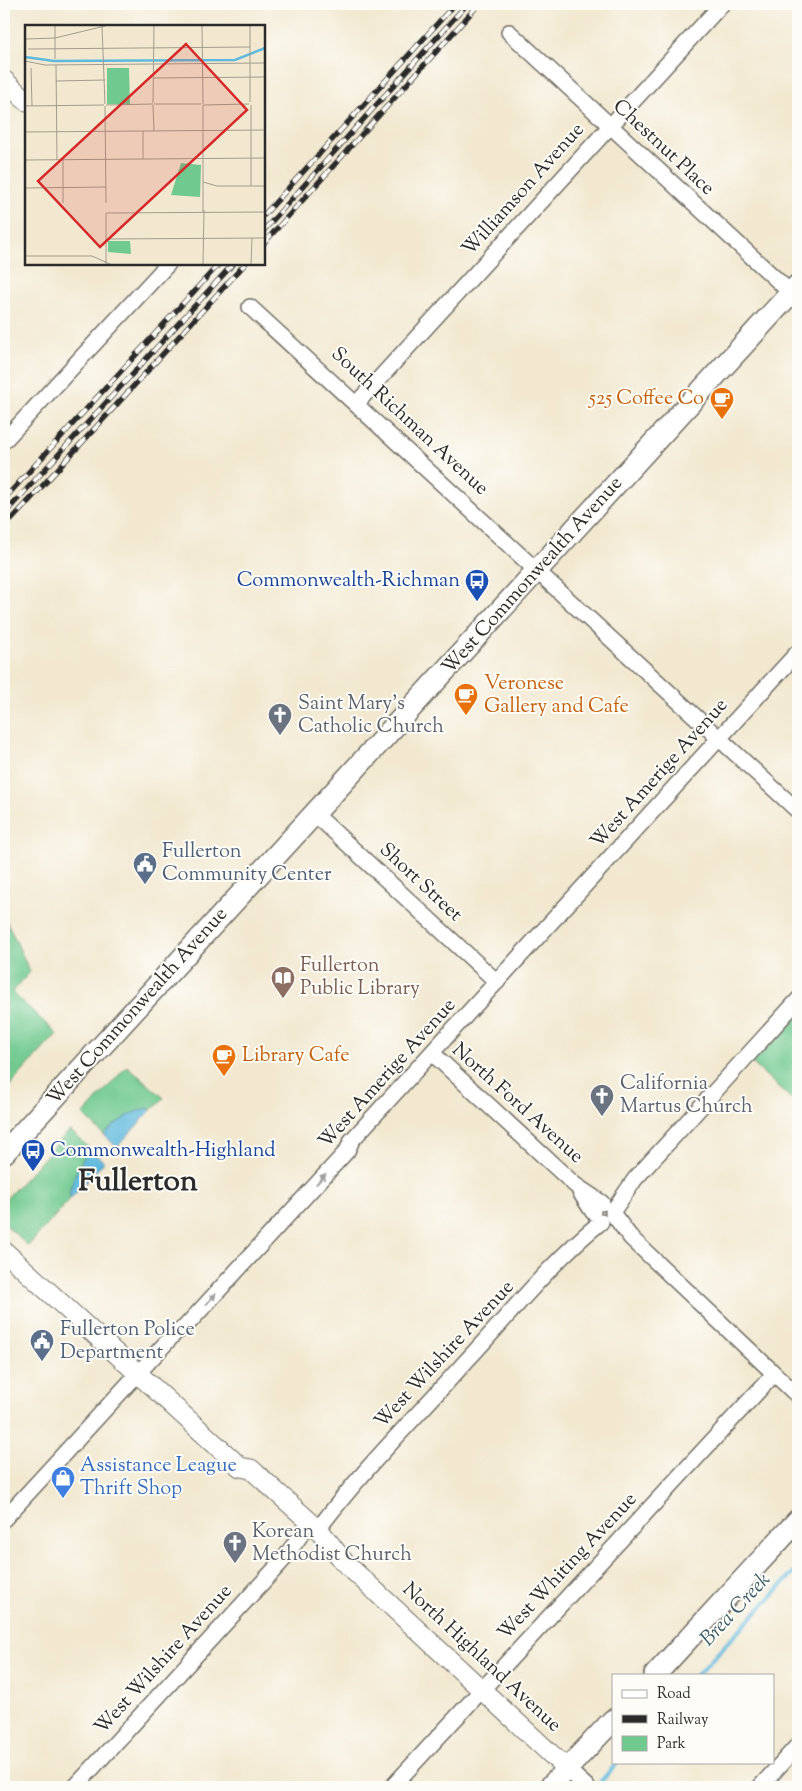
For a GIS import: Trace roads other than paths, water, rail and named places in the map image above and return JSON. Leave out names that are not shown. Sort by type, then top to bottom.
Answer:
[{"type":"main road","name":"West Commonwealth Avenue","points":[[4,1153],[794,289]]},
{"type":"main road","points":[[656,1674],[798,1520]]},
{"type":"main road","points":[[550,1787],[612,1721]]},
{"type":"street","name":"Williamson Avenue","points":[[356,404],[722,4]]},
{"type":"street","name":"Chestnut Place","points":[[508,32],[610,126],[794,289]]},
{"type":"street","points":[[6,88],[25,100]]},
{"type":"street","points":[[4,441],[167,265]]},
{"type":"street","name":"South Richman Avenue","points":[[250,307],[721,738],[798,811]]},
{"type":"street","name":"West Amerige Avenue","points":[[4,1519],[176,1332],[184,1328],[341,1158],[352,1140],[798,652]]},
{"type":"street","name":"Short Street","points":[[315,814],[497,982]]},
{"type":"street","name":"West Wilshire Avenue","points":[[75,1787],[798,1000]]},
{"type":"street","name":"North Ford Avenue","points":[[432,1054],[575,1185],[798,1396]]},
{"type":"street","name":"North Highland Avenue","points":[[4,1251],[240,1467],[243,1478],[311,1530],[481,1691],[588,1787]]},
{"type":"street","name":"West Whiting Avenue","points":[[392,1787],[774,1374]]},
{"type":"street","points":[[760,1787],[798,1745]]},
{"type":"water","points":[[148,1108],[151,1110],[117,1147],[104,1135],[124,1118]]},
{"type":"water","points":[[90,1149],[104,1162],[71,1198],[69,1195],[74,1176]]},
{"type":"waterway","name":"Brea Creek","points":[[698,1674],[798,1568]]},
{"type":"waterway","name":"Brea Creek","points":[[596,1787],[616,1764]]},
{"type":"railway","points":[[265,214],[455,4]]},
{"type":"railway","points":[[265,229],[467,4]]},
{"type":"railway","points":[[265,242],[479,4]]},
{"type":"railway","points":[[4,499],[218,265]]},
{"type":"railway","points":[[4,514],[232,265]]},
{"type":"railway","points":[[4,528],[244,265]]},
{"type":"place","name":"525 Coffee Co","points":[[722,420]]},
{"type":"place","name":"Commonwealth-Richman","points":[[477,602]]},
{"type":"place","name":"Veronese Gallery and Cafe","points":[[466,716]]},
{"type":"place","name":"Saint Mary's Catholic Church","points":[[280,736]]},
{"type":"place","name":"Fullerton Community Center","points":[[145,885]]},
{"type":"place","name":"Fullerton Public Library","points":[[283,999]]},
{"type":"place","name":"Library Cafe","points":[[224,1077]]},
{"type":"place","name":"California Martus Church","points":[[602,1117]]},
{"type":"place","name":"Commonwealth-Highland","points":[[33,1172]]},
{"type":"place","name":"Fullerton Police Department","points":[[42,1362]]},
{"type":"place","name":"Assistance League Thrift Shop","points":[[63,1499]]},
{"type":"place","name":"Korean Methodist Church","points":[[235,1564]]},
{"type":"district","name":"Fullerton","points":[[138,1182]]}]
